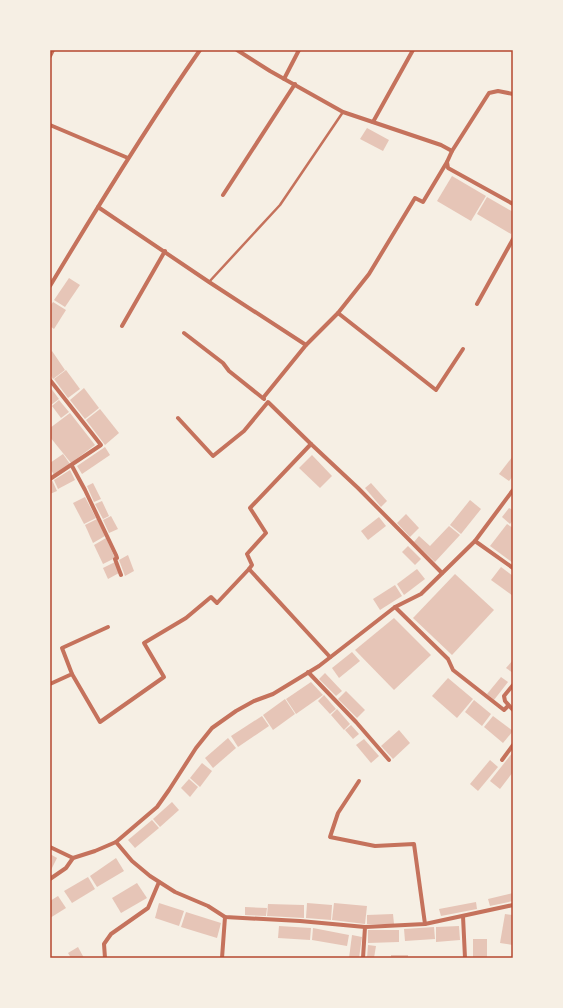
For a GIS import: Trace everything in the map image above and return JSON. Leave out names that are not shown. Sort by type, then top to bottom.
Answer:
[{"type":"street","points":[[50,56],[53,50]]},
{"type":"street","points":[[50,286],[128,158],[200,50]]},
{"type":"street","points":[[237,50],[284,79],[343,112],[452,151]]},
{"type":"street","points":[[284,79],[299,50]]},
{"type":"street","points":[[373,122],[413,50]]},
{"type":"street","points":[[223,195],[295,84]]},
{"type":"street","points":[[263,398],[306,345],[338,313],[368,274],[415,198],[423,202],[452,151],[489,93],[498,91],[513,94]]},
{"type":"street","points":[[50,125],[128,158]]},
{"type":"street","points":[[447,162],[448,168],[513,204]]},
{"type":"street","points":[[98,207],[306,345]]},
{"type":"street","points":[[477,304],[513,239]]},
{"type":"street","points":[[122,326],[165,251]]},
{"type":"street","points":[[338,313],[436,390],[464,349]]},
{"type":"street","points":[[184,333],[223,363],[229,371],[268,402],[358,488],[442,572]]},
{"type":"street","points":[[50,380],[101,445],[72,466],[50,479]]},
{"type":"street","points":[[178,418],[212,456],[244,431],[268,402]]},
{"type":"street","points":[[108,627],[62,648],[72,674],[100,722],[164,677],[144,643],[186,618],[211,597],[216,603],[252,566],[247,554],[266,533],[250,508],[311,444]]},
{"type":"street","points":[[72,466],[116,555],[121,575]]},
{"type":"street","points":[[50,879],[66,868],[74,858],[116,842],[156,806],[170,790],[196,748],[212,728],[236,711],[254,701],[273,694],[319,666],[395,607],[421,594],[475,541],[513,490]]},
{"type":"street","points":[[475,541],[513,568]]},
{"type":"street","points":[[249,569],[330,657]]},
{"type":"street","points":[[395,607],[448,658],[453,670],[504,710],[508,706]]},
{"type":"street","points":[[308,672],[356,722],[389,760]]},
{"type":"street","points":[[50,684],[72,674]]},
{"type":"street","points":[[513,685],[504,696],[504,702],[513,710]]},
{"type":"street","points":[[502,760],[513,745]]},
{"type":"street","points":[[359,781],[338,813],[330,837],[375,846],[414,844],[426,924]]},
{"type":"street","points":[[116,842],[132,861],[159,882],[175,892],[208,906],[225,917],[300,921],[365,927],[426,924],[513,905]]},
{"type":"street","points":[[50,847],[74,858]]},
{"type":"street","points":[[105,958],[104,944],[111,934],[148,908],[159,882]]},
{"type":"street","points":[[462,916],[465,958]]},
{"type":"street","points":[[222,958],[225,917]]},
{"type":"street","points":[[363,958],[365,927]]},
{"type":"lane","points":[[210,282],[280,205],[343,112]]},
{"type":"building","points":[[367,128],[389,140],[383,151],[360,139]]},
{"type":"building","points":[[452,176],[486,196],[471,221],[437,201]]},
{"type":"building","points":[[487,197],[513,212],[513,230],[511,234],[477,214]]},
{"type":"building","points":[[69,278],[80,285],[65,307],[54,300]]},
{"type":"building","points":[[53,302],[66,310],[54,329],[50,326],[50,306]]},
{"type":"building","points":[[52,351],[65,370],[53,379],[50,374],[50,353]]},
{"type":"building","points":[[66,370],[80,389],[68,398],[54,379]]},
{"type":"building","points":[[50,387],[59,399],[51,405],[50,404]]},
{"type":"building","points":[[84,388],[99,408],[85,419],[70,400]]},
{"type":"building","points":[[59,400],[69,412],[61,418],[52,406]]},
{"type":"building","points":[[100,409],[119,433],[105,445],[86,420]]},
{"type":"building","points":[[70,413],[95,445],[71,463],[50,437],[50,428]]},
{"type":"building","points":[[105,447],[110,455],[82,474],[77,466]]},
{"type":"building","points":[[63,454],[70,464],[54,475],[50,468],[50,463]]},
{"type":"building","points":[[312,455],[332,476],[320,488],[299,468]]},
{"type":"building","points":[[513,456],[513,476],[509,481],[499,474]]},
{"type":"building","points":[[70,470],[75,480],[58,489],[54,480]]},
{"type":"building","points":[[52,480],[57,491],[50,494],[50,481]]},
{"type":"building","points":[[93,483],[101,499],[94,502],[87,486]]},
{"type":"building","points":[[371,483],[387,501],[381,507],[365,488]]},
{"type":"building","points":[[85,497],[96,518],[84,524],[73,503]]},
{"type":"building","points":[[470,500],[481,509],[461,534],[450,525]]},
{"type":"building","points":[[102,501],[109,516],[103,519],[95,504]]},
{"type":"building","points":[[509,508],[513,510],[513,520],[510,524],[502,517]]},
{"type":"building","points":[[406,514],[419,528],[410,537],[397,523]]},
{"type":"building","points":[[111,516],[118,529],[109,533],[103,520]]},
{"type":"building","points":[[379,517],[386,526],[368,540],[361,531]]},
{"type":"building","points":[[97,519],[105,536],[93,543],[85,525]]},
{"type":"building","points":[[507,524],[513,528],[513,563],[490,546]]},
{"type":"building","points":[[449,526],[460,535],[435,562],[414,542],[419,536],[430,546]]},
{"type":"building","points":[[106,538],[115,558],[103,564],[94,545]]},
{"type":"building","points":[[408,546],[421,559],[415,565],[402,552]]},
{"type":"building","points":[[128,555],[134,571],[125,576],[119,560]]},
{"type":"building","points":[[115,562],[119,573],[108,579],[103,568]]},
{"type":"building","points":[[501,567],[513,576],[513,596],[491,580]]},
{"type":"building","points":[[417,569],[425,579],[404,595],[397,584]]},
{"type":"building","points":[[455,574],[494,610],[452,655],[413,618]]},
{"type":"building","points":[[395,585],[402,596],[380,610],[373,599]]},
{"type":"building","points":[[394,618],[431,655],[394,690],[355,650]]},
{"type":"building","points":[[352,652],[360,661],[339,678],[332,668]]},
{"type":"building","points":[[513,660],[513,673],[506,668]]},
{"type":"building","points":[[325,673],[342,691],[336,696],[319,679]]},
{"type":"building","points":[[501,677],[508,682],[494,700],[487,694]]},
{"type":"building","points":[[448,678],[473,699],[457,718],[432,696]]},
{"type":"building","points":[[311,682],[323,695],[296,714],[286,699]]},
{"type":"building","points":[[346,691],[365,710],[357,718],[338,699]]},
{"type":"building","points":[[324,695],[336,709],[330,714],[318,701]]},
{"type":"building","points":[[285,699],[295,714],[273,730],[263,715]]},
{"type":"building","points":[[474,700],[491,714],[482,726],[465,712]]},
{"type":"building","points":[[337,709],[350,724],[344,730],[331,715]]},
{"type":"building","points":[[262,716],[269,726],[238,747],[231,736]]},
{"type":"building","points":[[493,716],[513,731],[503,743],[484,727]]},
{"type":"building","points":[[351,725],[359,734],[353,739],[345,730]]},
{"type":"building","points":[[399,730],[410,743],[393,759],[381,746]]},
{"type":"building","points":[[228,738],[236,748],[213,768],[205,758]]},
{"type":"building","points":[[364,739],[379,756],[371,763],[356,745]]},
{"type":"building","points":[[513,752],[513,772],[500,789],[490,781]]},
{"type":"building","points":[[490,760],[498,767],[478,791],[470,784]]},
{"type":"building","points":[[202,763],[212,771],[200,787],[190,778]]},
{"type":"building","points":[[189,779],[198,787],[190,797],[181,788]]},
{"type":"building","points":[[172,802],[179,810],[160,827],[153,819]]},
{"type":"building","points":[[152,820],[159,828],[135,848],[128,840]]},
{"type":"building","points":[[50,854],[57,858],[50,872]]},
{"type":"building","points":[[116,858],[124,871],[97,887],[90,876]]},
{"type":"building","points":[[88,877],[95,889],[72,903],[64,891]]},
{"type":"building","points":[[137,883],[147,898],[121,913],[112,898]]},
{"type":"building","points":[[513,893],[513,901],[490,906],[488,899]]},
{"type":"building","points":[[58,896],[66,908],[50,918],[50,901]]},
{"type":"building","points":[[476,902],[477,909],[441,916],[439,909]]},
{"type":"building","points":[[159,903],[184,911],[179,926],[155,918]]},
{"type":"building","points":[[307,903],[332,905],[331,920],[306,918]]},
{"type":"building","points":[[334,903],[367,906],[365,924],[332,920]]},
{"type":"building","points":[[268,904],[304,905],[304,918],[267,916]]},
{"type":"building","points":[[245,907],[267,908],[266,916],[245,915]]},
{"type":"building","points":[[186,912],[221,923],[217,938],[181,927]]},
{"type":"building","points":[[393,914],[394,924],[367,924],[367,915]]},
{"type":"building","points":[[505,914],[513,915],[513,945],[500,943]]},
{"type":"building","points":[[279,926],[311,928],[310,940],[278,938]]},
{"type":"building","points":[[459,926],[460,940],[436,942],[436,927]]},
{"type":"building","points":[[434,927],[435,939],[405,941],[404,929]]},
{"type":"building","points":[[313,928],[349,935],[347,946],[312,940]]},
{"type":"building","points":[[368,930],[399,930],[399,942],[368,943]]},
{"type":"building","points":[[352,935],[362,937],[359,958],[349,958]]},
{"type":"building","points":[[473,939],[487,939],[487,958],[473,958]]},
{"type":"building","points":[[368,945],[376,946],[374,958],[367,958]]},
{"type":"building","points":[[78,947],[84,958],[71,958],[68,953]]},
{"type":"building","points":[[391,955],[408,955],[408,958],[391,958]]}]
